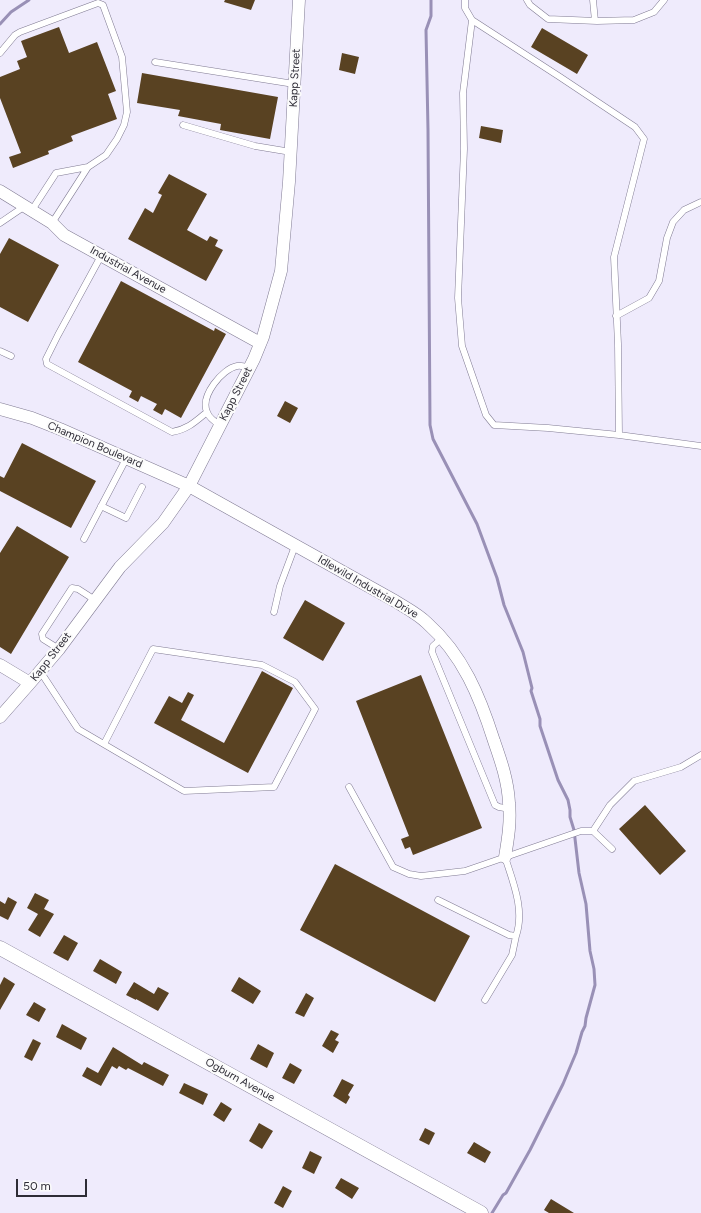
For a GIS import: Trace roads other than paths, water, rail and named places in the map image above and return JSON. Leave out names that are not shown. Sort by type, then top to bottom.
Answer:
[{"type":"street","name":"Kapp Street","points":[[0,716],[59,649],[120,568],[163,523],[189,486],[250,368],[260,343],[281,271],[290,182],[299,0]]},
{"type":"street","name":"Industrial Avenue","points":[[0,191],[52,223],[64,236],[260,343]]},
{"type":"street","name":"Champion Boulevard","points":[[0,409],[32,418],[189,486]]},
{"type":"street","name":"Idlewild Industrial Drive","points":[[189,486],[414,612],[442,638],[466,670],[476,689],[486,714],[504,771],[510,808],[510,824],[505,857]]},
{"type":"street","points":[[0,665],[30,683]]},
{"type":"street","name":"Ogburn Avenue","points":[[0,948],[481,1213]]},
{"type":"lane","points":[[464,0],[465,8],[472,20],[560,76],[635,127],[644,139],[614,257],[618,344],[619,435]]},
{"type":"lane","points":[[527,0],[530,5],[548,19],[595,21],[634,20],[654,12],[664,0]]},
{"type":"lane","points":[[593,0],[595,21]]},
{"type":"lane","points":[[0,53],[15,35],[20,32],[98,3],[103,5],[122,57],[127,112],[121,131],[106,155],[88,168],[52,223]]},
{"type":"lane","points":[[472,20],[463,93],[464,149],[458,298],[462,346],[486,415],[494,424],[619,435],[701,446]]},
{"type":"lane","points":[[155,62],[294,84]]},
{"type":"lane","points":[[183,125],[255,146],[291,152]]},
{"type":"lane","points":[[0,224],[28,208],[56,173],[88,168]]},
{"type":"lane","points":[[616,316],[649,298],[659,281],[667,238],[673,222],[684,210],[701,202]]},
{"type":"lane","points":[[101,256],[46,359],[47,364],[172,432],[183,430],[207,412]]},
{"type":"lane","points":[[0,351],[10,356]]},
{"type":"lane","points":[[220,425],[211,418],[207,412],[205,405],[206,398],[217,379],[225,372],[238,366],[250,368]]},
{"type":"lane","points":[[84,538],[126,459]]},
{"type":"lane","points":[[101,506],[126,518],[142,487]]},
{"type":"lane","points":[[274,612],[280,586],[295,546]]},
{"type":"lane","points":[[59,649],[43,639],[42,634],[72,588],[78,589],[95,600]]},
{"type":"lane","points":[[442,638],[433,646],[432,652],[495,805],[510,808]]},
{"type":"lane","points":[[40,671],[78,729],[184,791],[274,787],[316,710],[294,682],[262,665],[153,649],[104,744]]},
{"type":"lane","points":[[594,831],[610,805],[634,782],[680,766],[701,755]]},
{"type":"lane","points":[[349,787],[394,867],[409,874],[421,876],[465,871],[581,831],[594,831],[612,849]]},
{"type":"lane","points":[[485,1000],[512,955],[516,936],[520,927],[518,894],[505,857]]},
{"type":"lane","points":[[438,900],[508,935],[516,936]]},
{"type":"waterway","points":[[0,24],[11,12],[29,0]]},
{"type":"waterway","points":[[431,0],[431,16],[426,30],[430,425],[433,439],[477,524],[497,578],[504,605],[523,652],[532,688],[531,691],[540,719],[540,726],[558,780],[568,800],[570,817],[574,830],[579,873],[586,904],[590,951],[594,969],[595,985],[585,1026],[563,1084],[530,1150],[506,1193],[503,1195],[492,1213]]}]
